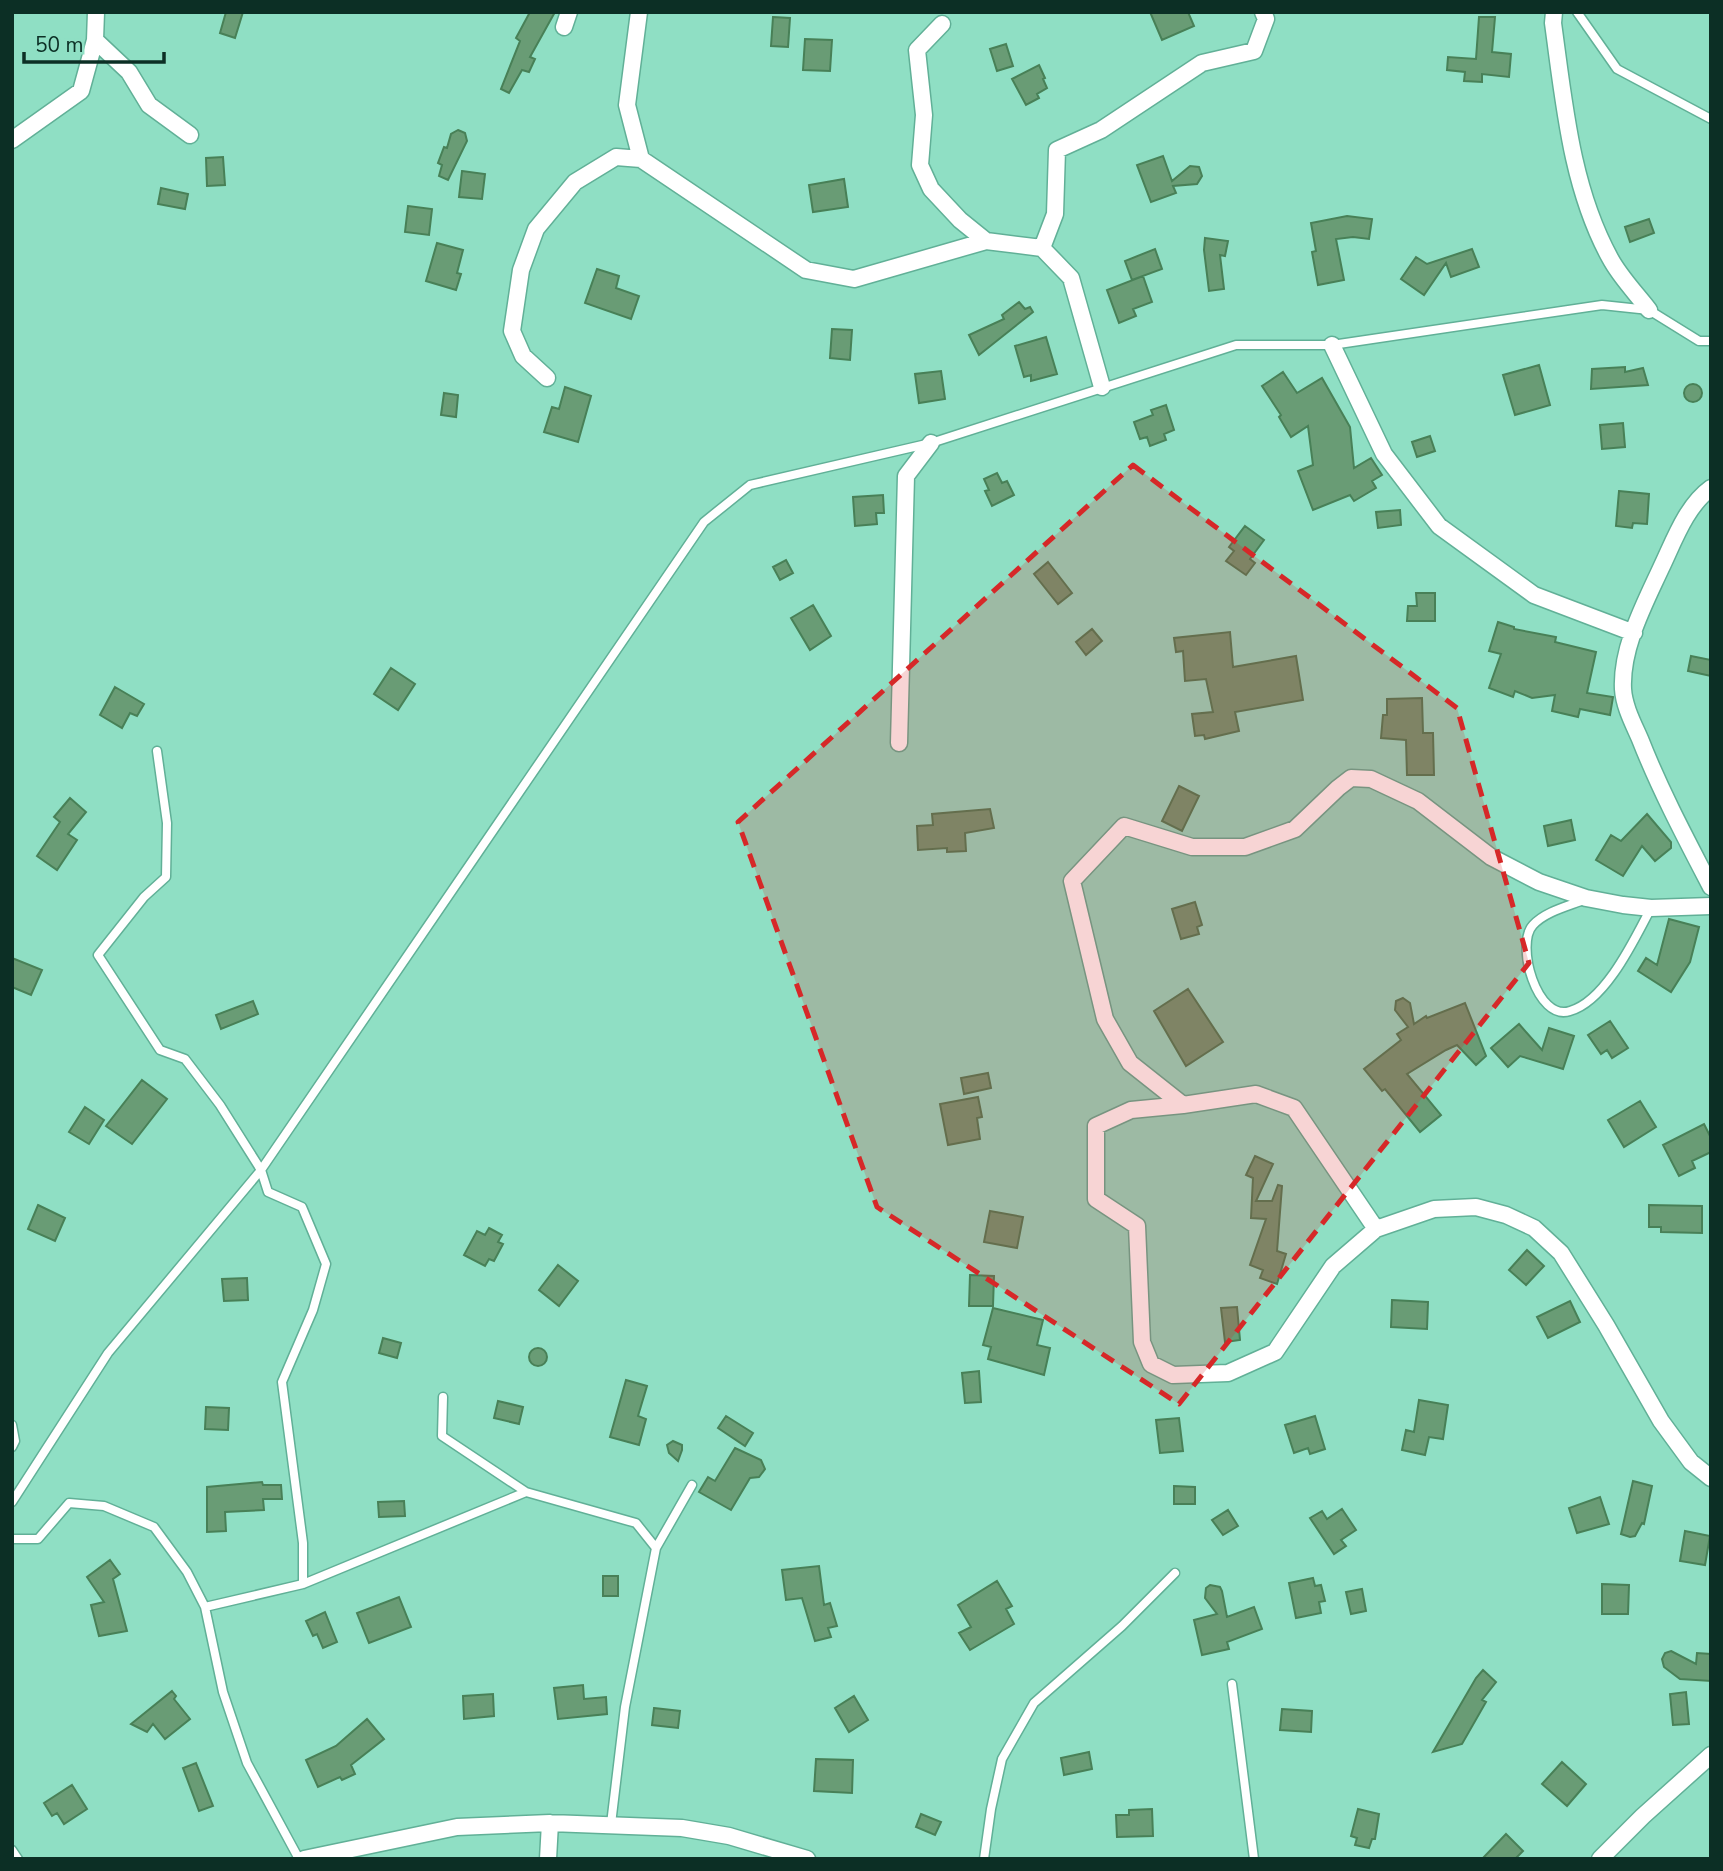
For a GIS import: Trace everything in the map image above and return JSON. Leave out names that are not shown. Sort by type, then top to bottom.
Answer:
[{"type":"street","points":[[12,140],[80,91],[95,40],[96,12]]},
{"type":"street","points":[[639,12],[627,105],[641,159]]},
{"type":"street","points":[[1042,248],[1055,214],[1057,150],[1101,130],[1202,63],[1254,51],[1266,19],[1263,12]]},
{"type":"street","points":[[1554,12],[1553,23],[1563,94],[1580,183],[1595,228],[1612,261],[1649,310]]},
{"type":"street","points":[[942,24],[917,50],[924,115],[920,165],[931,189],[960,220],[986,241]]},
{"type":"street","points":[[95,40],[129,72],[149,105],[190,135]]},
{"type":"street","points":[[547,378],[523,356],[512,331],[521,270],[536,229],[575,182],[616,157],[641,159],[806,270],[854,279],[986,241],[1042,248],[1070,278],[1102,387]]},
{"type":"street","points":[[1332,345],[1384,454],[1439,526],[1534,595],[1634,633]]},
{"type":"street","points":[[899,743],[906,476],[931,443]]},
{"type":"street","points":[[1711,488],[1686,517],[1628,647],[1624,680],[1625,702],[1646,754],[1711,887]]},
{"type":"street","points":[[1183,1105],[1130,1063],[1105,1019],[1072,881],[1125,826],[1192,847],[1245,847],[1295,829],[1351,778],[1371,779],[1418,801],[1491,858],[1539,883],[1587,898],[1651,908],[1711,906]]},
{"type":"street","points":[[1376,1229],[1294,1108],[1256,1094],[1131,1110],[1096,1126],[1096,1199],[1137,1226],[1142,1342],[1151,1364],[1173,1375],[1228,1373],[1275,1352],[1333,1266],[1376,1229],[1434,1209],[1476,1207],[1506,1215],[1534,1228],[1561,1253],[1661,1421],[1690,1462],[1711,1478]]},
{"type":"street","points":[[1602,1858],[1643,1816],[1711,1755]]},
{"type":"street","points":[[548,1859],[550,1823]]},
{"type":"street","points":[[302,1859],[457,1827],[550,1823],[682,1828],[729,1836],[807,1859]]},
{"type":"lane","points":[[1577,12],[1617,69],[1711,119]]},
{"type":"lane","points":[[12,1503],[108,1353],[261,1170],[704,522],[750,485],[931,443],[1236,345],[1332,345],[1602,305],[1649,310],[1699,341],[1711,341]]},
{"type":"lane","points":[[157,751],[167,823],[166,877],[144,897],[98,955],[160,1050],[185,1059],[220,1105],[261,1170],[268,1192],[302,1207],[326,1264],[313,1310],[282,1382],[303,1543],[303,1584]]},
{"type":"lane","points":[[1587,898],[1533,925],[1525,943],[1534,983],[1542,1000],[1557,1012],[1570,1012],[1589,1000],[1613,975],[1651,908]]},
{"type":"lane","points":[[443,1398],[442,1436],[526,1492],[636,1523],[656,1548]]},
{"type":"lane","points":[[12,1425],[15,1441],[12,1447]]},
{"type":"lane","points":[[611,1824],[625,1707],[656,1548],[692,1485]]},
{"type":"lane","points":[[205,1607],[303,1584],[526,1492]]},
{"type":"lane","points":[[12,1539],[38,1539],[69,1503],[104,1506],[154,1527],[187,1572],[205,1607],[223,1692],[247,1762],[302,1859]]},
{"type":"lane","points":[[984,1859],[1002,1759],[1034,1703],[1122,1626],[1175,1573]]},
{"type":"lane","points":[[1232,1684],[1254,1859]]},
{"type":"lane","points":[[12,1850],[18,1859]]},
{"type":"highlighted area","points":[[1133,465],[1457,708],[1529,963],[1179,1404],[877,1207],[738,822]]},
{"type":"building","points":[[226,12],[243,12],[235,38],[220,33]]},
{"type":"building","points":[[530,12],[555,12],[530,57],[535,59],[529,72],[522,70],[509,93],[501,89],[520,41],[516,38]]},
{"type":"building","points":[[1150,12],[1188,12],[1194,26],[1162,40]]},
{"type":"building","points":[[773,17],[790,18],[788,47],[771,46]]},
{"type":"building","points":[[1479,17],[1495,17],[1492,52],[1511,54],[1509,77],[1482,74],[1482,82],[1464,81],[1465,72],[1447,70],[1448,57],[1476,59]]},
{"type":"building","points":[[805,39],[832,40],[830,71],[803,70]]},
{"type":"building","points":[[1006,44],[1013,66],[997,71],[990,49]]},
{"type":"building","points":[[1039,65],[1047,88],[1037,94],[1039,98],[1026,105],[1012,79]]},
{"type":"building","points":[[458,130],[465,133],[467,141],[448,180],[439,176],[442,165],[438,163],[451,134]]},
{"type":"building","points":[[1163,156],[1172,181],[1190,166],[1199,167],[1202,176],[1197,184],[1173,186],[1176,193],[1151,202],[1137,165]]},
{"type":"building","points":[[223,157],[225,185],[207,186],[206,158]]},
{"type":"building","points":[[462,171],[485,174],[482,199],[459,197]]},
{"type":"building","points":[[844,179],[848,207],[813,212],[809,185]]},
{"type":"building","points":[[161,188],[188,194],[185,209],[158,204]]},
{"type":"building","points":[[408,206],[432,209],[429,235],[405,232]]},
{"type":"building","points":[[1347,216],[1372,219],[1369,239],[1336,239],[1344,280],[1318,285],[1312,252],[1316,251],[1311,223]]},
{"type":"building","points":[[1649,219],[1654,233],[1630,242],[1625,227]]},
{"type":"building","points":[[1205,238],[1228,241],[1225,256],[1220,255],[1224,289],[1209,291]]},
{"type":"building","points":[[437,243],[463,250],[457,273],[461,274],[456,290],[426,281]]},
{"type":"building","points":[[1155,249],[1162,269],[1132,280],[1125,261]]},
{"type":"building","points":[[1472,249],[1479,267],[1451,277],[1446,263],[1424,295],[1401,279],[1416,257],[1427,264]]},
{"type":"building","points":[[597,269],[619,276],[616,288],[639,296],[631,319],[585,303]]},
{"type":"building","points":[[1143,276],[1152,302],[1133,309],[1136,316],[1119,323],[1107,290]]},
{"type":"building","points":[[1019,302],[1025,309],[1030,307],[1033,312],[979,355],[969,335],[1004,319],[1002,315]]},
{"type":"building","points":[[832,329],[852,330],[850,360],[830,358]]},
{"type":"building","points":[[1046,337],[1057,374],[1031,381],[1031,375],[1024,377],[1015,346]]},
{"type":"building","points":[[1539,365],[1550,405],[1515,415],[1503,375]]},
{"type":"building","points":[[1625,367],[1625,372],[1643,368],[1648,385],[1591,389],[1592,369]]},
{"type":"building","points":[[941,371],[945,399],[919,403],[915,374]]},
{"type":"building","points":[[1283,372],[1297,393],[1322,378],[1350,427],[1354,468],[1371,458],[1382,475],[1372,481],[1376,488],[1354,501],[1350,495],[1313,510],[1298,471],[1313,465],[1308,426],[1291,437],[1279,417],[1281,415],[1262,386]]},
{"type":"building","points":[[1693,384],[1699,387],[1702,393],[1699,399],[1693,402],[1687,399],[1684,393],[1687,387]]},
{"type":"building","points":[[565,387],[591,396],[578,442],[544,432],[552,407],[559,409]]},
{"type":"building","points":[[444,393],[458,395],[456,417],[441,415]]},
{"type":"building","points":[[1166,405],[1174,430],[1164,434],[1166,440],[1150,446],[1147,437],[1140,439],[1134,422],[1153,415],[1151,410]]},
{"type":"building","points":[[1623,423],[1625,447],[1602,449],[1600,425]]},
{"type":"building","points":[[1430,436],[1435,451],[1417,457],[1412,442]]},
{"type":"building","points":[[997,473],[1002,483],[1007,481],[1014,495],[992,506],[985,491],[989,490],[984,479]]},
{"type":"building","points":[[1619,491],[1649,494],[1647,524],[1633,523],[1632,528],[1616,526]]},
{"type":"building","points":[[883,495],[884,513],[876,513],[877,524],[855,526],[853,497]]},
{"type":"building","points":[[1400,510],[1401,525],[1378,528],[1376,512]]},
{"type":"building","points":[[1245,526],[1264,540],[1250,559],[1255,563],[1246,575],[1226,561],[1234,551],[1229,547]]},
{"type":"building","points":[[786,560],[793,573],[780,580],[773,567]]},
{"type":"building","points":[[1048,562],[1072,593],[1058,604],[1034,574]]},
{"type":"building","points":[[1416,593],[1435,593],[1435,621],[1407,621],[1408,606],[1417,606]]},
{"type":"building","points":[[813,605],[831,636],[810,650],[791,618]]},
{"type":"building","points":[[1498,622],[1514,629],[1556,637],[1555,642],[1596,652],[1587,693],[1613,697],[1610,715],[1580,709],[1578,717],[1552,711],[1555,695],[1532,698],[1515,691],[1513,697],[1489,688],[1501,654],[1489,651]]},
{"type":"building","points":[[1092,629],[1102,641],[1086,655],[1076,642]]},
{"type":"building","points":[[1230,632],[1233,667],[1296,656],[1303,700],[1235,712],[1239,731],[1205,739],[1204,735],[1195,736],[1192,714],[1213,712],[1206,679],[1185,681],[1183,651],[1176,652],[1174,638]]},
{"type":"building","points":[[1691,656],[1711,660],[1711,676],[1688,671]]},
{"type":"building","points":[[391,668],[415,684],[398,710],[374,694]]},
{"type":"building","points":[[115,687],[144,704],[137,716],[130,713],[122,728],[100,715]]},
{"type":"building","points":[[1422,698],[1423,733],[1433,733],[1434,775],[1407,775],[1406,740],[1381,738],[1383,715],[1387,715],[1387,699]]},
{"type":"building","points":[[1179,786],[1199,796],[1182,831],[1162,821]]},
{"type":"building","points":[[70,798],[86,812],[68,834],[77,840],[57,870],[37,856],[60,822],[54,817]]},
{"type":"building","points":[[990,809],[994,828],[965,833],[966,851],[947,852],[947,848],[918,850],[917,826],[933,825],[932,814]]},
{"type":"building","points":[[1647,814],[1671,842],[1671,848],[1655,861],[1642,846],[1623,876],[1596,860],[1611,835],[1621,841]]},
{"type":"building","points":[[1571,820],[1575,840],[1548,846],[1544,826]]},
{"type":"building","points":[[1195,902],[1202,925],[1197,927],[1199,934],[1181,939],[1172,909]]},
{"type":"building","points":[[1669,919],[1699,927],[1690,962],[1671,992],[1638,971],[1646,958],[1657,965]]},
{"type":"building","points":[[12,958],[42,970],[31,995],[12,987]]},
{"type":"building","points":[[1188,989],[1223,1042],[1186,1066],[1154,1011]]},
{"type":"building","points":[[1403,998],[1410,1003],[1414,1024],[1426,1016],[1427,1018],[1465,1003],[1486,1056],[1476,1065],[1457,1045],[1407,1074],[1441,1115],[1420,1132],[1385,1089],[1382,1091],[1364,1069],[1401,1040],[1397,1034],[1408,1027],[1395,1010],[1396,1001]]},
{"type":"building","points":[[253,1001],[258,1014],[221,1029],[216,1015]]},
{"type":"building","points":[[1610,1021],[1628,1048],[1612,1058],[1607,1050],[1601,1054],[1588,1035]]},
{"type":"building","points":[[1519,1024],[1542,1050],[1549,1028],[1574,1036],[1563,1069],[1520,1056],[1508,1067],[1491,1048]]},
{"type":"building","points":[[988,1073],[991,1088],[964,1094],[961,1078]]},
{"type":"building","points":[[142,1080],[167,1099],[132,1144],[106,1126]]},
{"type":"building","points":[[978,1097],[982,1117],[977,1118],[980,1139],[948,1145],[940,1104]]},
{"type":"building","points":[[1640,1101],[1656,1127],[1624,1147],[1608,1120]]},
{"type":"building","points":[[85,1107],[104,1120],[89,1144],[69,1132]]},
{"type":"building","points":[[1704,1124],[1711,1138],[1711,1152],[1692,1161],[1695,1168],[1679,1176],[1663,1145]]},
{"type":"building","points":[[1255,1156],[1273,1164],[1256,1201],[1272,1201],[1278,1185],[1282,1186],[1277,1251],[1286,1254],[1277,1284],[1260,1278],[1263,1270],[1250,1265],[1266,1219],[1251,1218],[1253,1178],[1246,1175]]},
{"type":"building","points":[[38,1205],[65,1218],[55,1241],[28,1229]]},
{"type":"building","points":[[1649,1205],[1702,1206],[1702,1233],[1661,1232],[1661,1227],[1649,1227]]},
{"type":"building","points":[[990,1211],[1023,1217],[1017,1248],[984,1242]]},
{"type":"building","points":[[489,1228],[502,1235],[498,1242],[503,1244],[494,1261],[489,1259],[485,1266],[464,1255],[477,1231],[485,1235]]},
{"type":"building","points":[[1527,1250],[1544,1266],[1526,1285],[1509,1270]]},
{"type":"building","points":[[558,1265],[578,1281],[559,1306],[539,1290]]},
{"type":"building","points":[[970,1275],[994,1276],[993,1306],[969,1306]]},
{"type":"building","points":[[247,1278],[248,1300],[224,1301],[222,1279]]},
{"type":"building","points":[[1392,1300],[1428,1302],[1427,1329],[1391,1327]]},
{"type":"building","points":[[1570,1301],[1580,1322],[1548,1338],[1537,1317]]},
{"type":"building","points":[[1237,1307],[1240,1340],[1225,1342],[1221,1308]]},
{"type":"building","points":[[993,1308],[1043,1320],[1037,1345],[1050,1348],[1044,1375],[988,1359],[991,1347],[983,1345]]},
{"type":"building","points":[[383,1338],[401,1343],[397,1358],[379,1353]]},
{"type":"building","points":[[538,1348],[544,1351],[547,1357],[544,1363],[538,1366],[532,1363],[529,1357],[532,1351]]},
{"type":"building","points":[[979,1371],[981,1402],[965,1403],[962,1373]]},
{"type":"building","points":[[626,1380],[647,1386],[638,1416],[646,1419],[639,1445],[610,1437]]},
{"type":"building","points":[[1419,1400],[1448,1405],[1443,1439],[1429,1437],[1425,1455],[1402,1450],[1406,1430],[1414,1432]]},
{"type":"building","points":[[498,1401],[523,1407],[519,1424],[494,1418]]},
{"type":"building","points":[[206,1407],[229,1408],[228,1430],[205,1429]]},
{"type":"building","points":[[726,1416],[753,1433],[745,1446],[718,1428]]},
{"type":"building","points":[[1315,1416],[1325,1449],[1310,1454],[1308,1448],[1294,1453],[1285,1425]]},
{"type":"building","points":[[1179,1418],[1183,1451],[1160,1453],[1156,1420]]},
{"type":"building","points":[[673,1441],[682,1445],[678,1461],[669,1453],[667,1445]]},
{"type":"building","points":[[735,1448],[761,1460],[765,1469],[759,1477],[750,1478],[731,1510],[699,1492],[708,1477],[715,1481]]},
{"type":"building","points":[[1633,1481],[1652,1486],[1644,1524],[1642,1523],[1635,1536],[1630,1537],[1621,1534]]},
{"type":"building","points":[[262,1482],[263,1485],[281,1485],[282,1499],[263,1499],[264,1510],[225,1512],[226,1531],[207,1532],[207,1487]]},
{"type":"building","points":[[1174,1486],[1195,1487],[1195,1504],[1174,1504]]},
{"type":"building","points":[[1600,1497],[1609,1524],[1577,1533],[1569,1508]]},
{"type":"building","points":[[404,1501],[405,1516],[379,1517],[378,1502]]},
{"type":"building","points":[[1342,1509],[1356,1530],[1341,1540],[1346,1546],[1334,1554],[1310,1518],[1322,1511],[1327,1519]]},
{"type":"building","points":[[1228,1510],[1238,1526],[1223,1535],[1212,1520]]},
{"type":"building","points":[[1685,1531],[1710,1536],[1705,1565],[1680,1561]]},
{"type":"building","points":[[110,1560],[120,1574],[113,1579],[127,1631],[99,1636],[91,1605],[104,1602],[87,1577]]},
{"type":"building","points":[[819,1566],[824,1605],[830,1603],[837,1626],[828,1628],[831,1637],[815,1641],[802,1598],[786,1600],[782,1570]]},
{"type":"building","points":[[603,1576],[618,1576],[618,1596],[603,1596]]},
{"type":"building","points":[[1313,1578],[1315,1586],[1321,1585],[1325,1601],[1319,1602],[1321,1613],[1296,1618],[1289,1583]]},
{"type":"building","points":[[997,1581],[1012,1606],[1006,1609],[1014,1624],[970,1650],[959,1633],[971,1627],[958,1605]]},
{"type":"building","points":[[1602,1584],[1629,1585],[1628,1614],[1602,1614]]},
{"type":"building","points":[[1210,1585],[1220,1587],[1227,1617],[1254,1607],[1262,1629],[1227,1642],[1229,1649],[1202,1655],[1194,1620],[1217,1614],[1205,1598],[1206,1588]]},
{"type":"building","points":[[1362,1589],[1366,1611],[1351,1614],[1346,1592]]},
{"type":"building","points":[[399,1597],[411,1627],[369,1643],[357,1613]]},
{"type":"building","points":[[325,1612],[337,1642],[323,1648],[317,1634],[313,1636],[306,1621]]},
{"type":"building","points":[[1671,1651],[1696,1664],[1697,1653],[1711,1654],[1711,1681],[1680,1679],[1664,1667],[1662,1659],[1665,1653]]},
{"type":"building","points":[[1483,1670],[1496,1682],[1482,1700],[1486,1702],[1462,1744],[1433,1752],[1476,1678]]},
{"type":"building","points":[[583,1685],[584,1699],[606,1697],[607,1714],[558,1719],[554,1688]]},
{"type":"building","points":[[172,1691],[176,1696],[174,1699],[190,1719],[165,1739],[153,1724],[147,1732],[131,1724]]},
{"type":"building","points":[[1686,1692],[1689,1724],[1673,1725],[1670,1694]]},
{"type":"building","points":[[493,1694],[494,1716],[464,1719],[463,1696]]},
{"type":"building","points":[[854,1696],[868,1720],[849,1732],[835,1708]]},
{"type":"building","points":[[654,1708],[680,1711],[678,1728],[652,1725]]},
{"type":"building","points":[[1282,1709],[1312,1711],[1311,1732],[1280,1730]]},
{"type":"building","points":[[367,1719],[384,1739],[351,1765],[355,1774],[342,1780],[340,1777],[318,1787],[306,1760],[336,1746]]},
{"type":"building","points":[[1089,1752],[1092,1769],[1064,1775],[1061,1758]]},
{"type":"building","points":[[816,1759],[853,1760],[852,1793],[814,1791]]},
{"type":"building","points":[[1562,1762],[1586,1784],[1567,1806],[1542,1784]]},
{"type":"building","points":[[196,1763],[213,1806],[199,1811],[183,1768]]},
{"type":"building","points":[[72,1785],[87,1809],[64,1824],[57,1813],[52,1816],[44,1803]]},
{"type":"building","points":[[1152,1809],[1153,1836],[1117,1837],[1116,1815],[1129,1815],[1129,1810]]},
{"type":"building","points":[[1358,1809],[1379,1814],[1375,1839],[1372,1839],[1369,1848],[1355,1845],[1357,1838],[1351,1836]]},
{"type":"building","points":[[921,1814],[941,1822],[935,1835],[916,1827]]},
{"type":"building","points":[[1506,1834],[1523,1851],[1515,1859],[1482,1859]]}]
